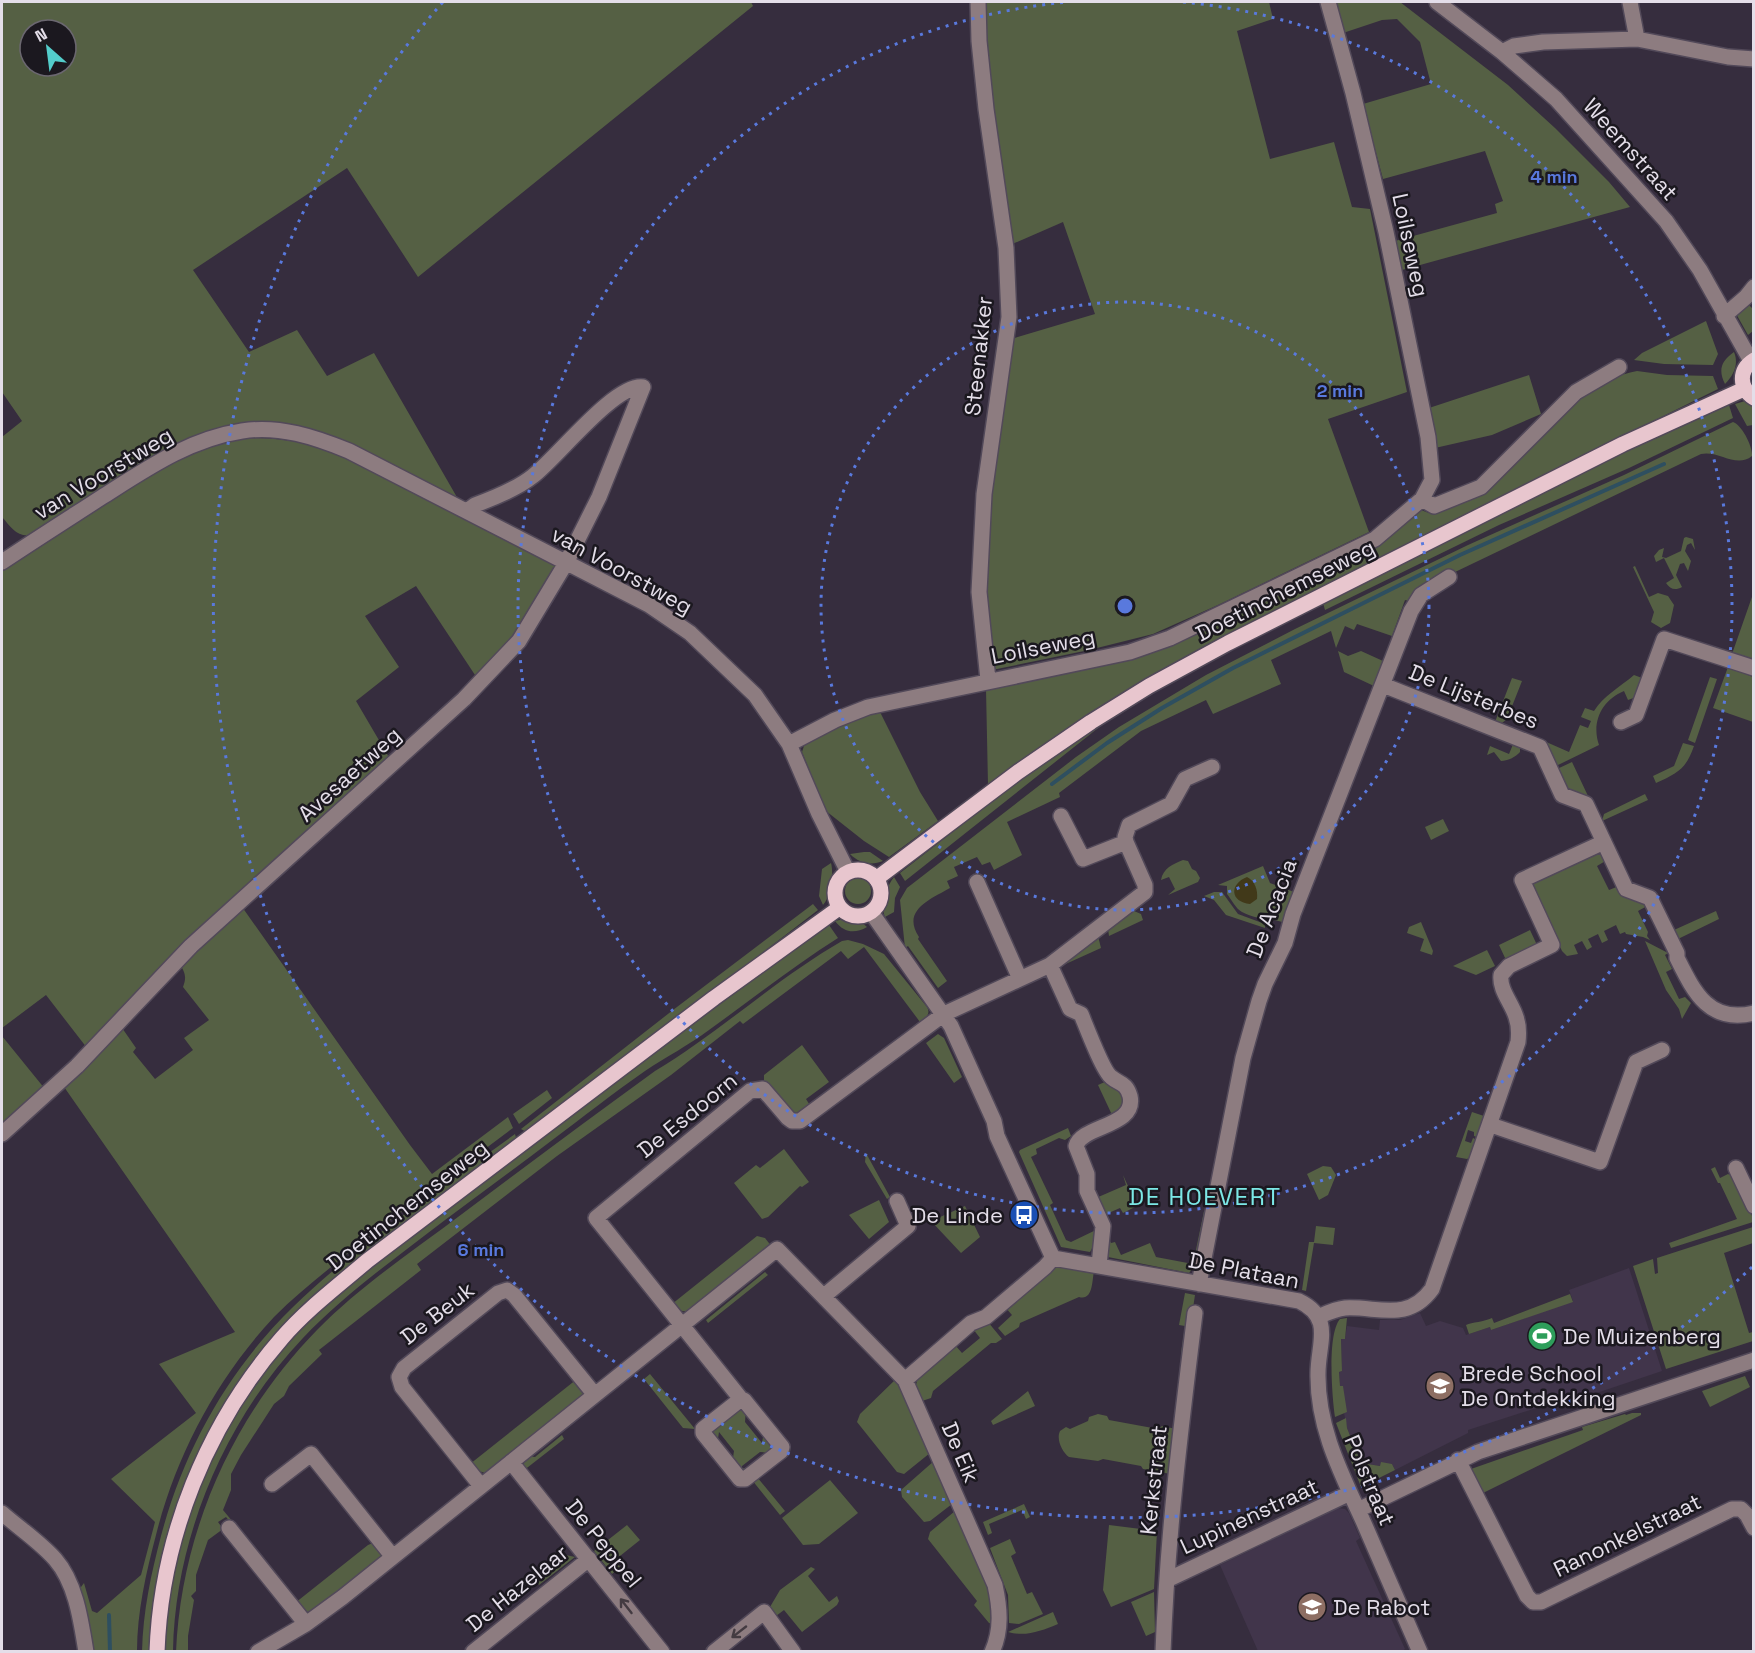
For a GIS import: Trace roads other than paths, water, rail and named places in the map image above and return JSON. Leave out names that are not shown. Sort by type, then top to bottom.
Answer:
[{"type":"main road","points":[[1749,393],[1742,374],[1752,360]]},
{"type":"main road","name":"Doetinchemseweg","points":[[876,879],[1018,772],[1090,722],[1149,686],[1228,643],[1623,444],[1749,393]]},
{"type":"main road","points":[[858,870],[868,872],[876,879],[880,887],[880,896],[871,912],[860,916],[849,915],[839,908],[835,898],[835,888],[840,878],[848,872],[858,870]]},
{"type":"main road","name":"Doetinchemseweg","points":[[157,1652],[160,1613],[167,1572],[179,1524],[194,1482],[216,1435],[239,1395],[283,1336],[367,1261],[704,1005],[839,908]]},
{"type":"street","name":"Steenakker","points":[[978,2],[979,41],[986,109],[1006,248],[1009,317],[984,494],[979,592],[988,680]]},
{"type":"street","name":"Loilseweg","points":[[789,744],[835,720],[868,707],[1130,652],[1170,638],[1375,539],[1422,500],[1432,480],[1428,437],[1386,232],[1353,93],[1328,2]]},
{"type":"street","name":"Weemstraat","points":[[1437,2],[1503,52],[1556,99],[1666,221],[1700,270],[1724,316],[1752,360]]},
{"type":"street","points":[[1630,2],[1637,39]]},
{"type":"street","points":[[1503,52],[1514,46],[1543,42],[1637,39],[1728,57],[1754,59]]},
{"type":"street","points":[[1724,316],[1754,287]]},
{"type":"street","points":[[1422,500],[1434,506],[1481,487],[1576,392],[1619,367]]},
{"type":"street","name":"Avesaetweg","points":[[2,1134],[77,1066],[191,946],[464,699],[519,641],[566,563],[599,497],[643,387],[635,386],[618,396],[532,477],[467,511]]},
{"type":"street","name":"van Voorstweg","points":[[2,562],[179,450],[243,430],[276,430],[312,436],[349,451],[649,605],[690,633],[755,695],[789,744],[819,814],[848,872]]},
{"type":"street","name":"De Acacia","points":[[1199,1284],[1236,1090],[1254,1017],[1265,984],[1285,943],[1293,914],[1416,601],[1426,590],[1449,577]]},
{"type":"street","points":[[1621,722],[1636,715],[1664,639],[1754,668]]},
{"type":"street","name":"De Lijsterbes","points":[[1383,685],[1540,747],[1562,795],[1586,804],[1626,889],[1650,898],[1677,953],[1677,958],[1698,997],[1722,1013],[1732,1015],[1754,1013]]},
{"type":"street","points":[[944,1014],[1050,965],[1145,892],[1145,885],[1126,842],[1125,837],[1129,825],[1171,804],[1185,779],[1212,767]]},
{"type":"street","points":[[1061,816],[1083,859],[1126,842]]},
{"type":"street","name":"De Plataan","points":[[1053,1258],[1299,1301],[1307,1305],[1318,1317],[1332,1310],[1346,1308],[1382,1312],[1413,1306],[1427,1295],[1434,1284],[1518,1042],[1516,1016],[1501,985],[1501,975],[1509,966],[1552,945],[1522,880],[1604,842]]},
{"type":"street","points":[[977,882],[1020,979]]},
{"type":"street","points":[[871,912],[944,1014],[955,1034],[994,1121],[997,1136],[1053,1258],[986,1317],[971,1323],[905,1380]]},
{"type":"street","points":[[1050,965],[1070,1009],[1081,1014],[1108,1074],[1122,1083],[1130,1096],[1130,1105],[1125,1114],[1082,1137],[1076,1146],[1087,1174],[1088,1191],[1103,1226],[1098,1266]]},
{"type":"street","name":"De Esdoorn","points":[[683,1325],[596,1218],[750,1091],[763,1089],[788,1118],[792,1121],[800,1121],[944,1014]]},
{"type":"street","points":[[1491,1125],[1600,1162],[1636,1062],[1662,1050]]},
{"type":"street","points":[[1736,1168],[1754,1206]]},
{"type":"street","points":[[824,1296],[908,1226],[897,1201]]},
{"type":"street","name":"De Eik","points":[[683,1325],[777,1249],[905,1380],[995,1585],[1000,1617],[999,1634],[992,1652]]},
{"type":"street","name":"De Beuk","points":[[481,1486],[402,1387],[399,1377],[404,1368],[498,1293],[507,1290],[514,1295],[596,1395]]},
{"type":"street","name":"Kerkstraat","points":[[1164,1652],[1174,1478],[1195,1313]]},
{"type":"street","name":"Polstraat","points":[[1318,1317],[1323,1332],[1318,1369],[1319,1405],[1332,1452],[1420,1652]]},
{"type":"street","points":[[258,1652],[306,1624],[683,1325],[782,1447],[781,1451],[745,1479],[740,1479],[703,1433],[703,1429],[741,1399]]},
{"type":"street","points":[[1358,1509],[1478,1452],[1754,1360]]},
{"type":"street","points":[[272,1484],[311,1454],[393,1557]]},
{"type":"street","name":"Ranonkelstraat","points":[[1458,1460],[1527,1596],[1533,1602],[1541,1602],[1732,1509],[1741,1509],[1754,1528]]},
{"type":"street","name":"De Peppel","points":[[512,1462],[662,1652]]},
{"type":"street","name":"Lupinenstraat","points":[[1167,1580],[1350,1493]]},
{"type":"street","points":[[2,1513],[46,1550],[64,1572],[76,1603],[86,1652]]},
{"type":"street","points":[[229,1527],[306,1624]]},
{"type":"street","name":"De Hazelaar","points":[[473,1652],[589,1559]]},
{"type":"street","points":[[714,1652],[764,1612],[794,1652]]},
{"type":"waterway","points":[[1052,784],[1107,743],[1162,708],[1233,668],[1460,555],[1664,464]]},
{"type":"waterway","points":[[109,1615],[110,1652]]},
{"type":"place","name":"De Linde","points":[[1024,1215]]},
{"type":"place","name":"De Muizenberg","points":[[1542,1336]]},
{"type":"place","name":"Brede School De Ontdekking","points":[[1440,1386]]},
{"type":"place","name":"De Rabot","points":[[1312,1607]]},
{"type":"district","name":"DE HOEVERT","points":[[1205,1196]]}]
